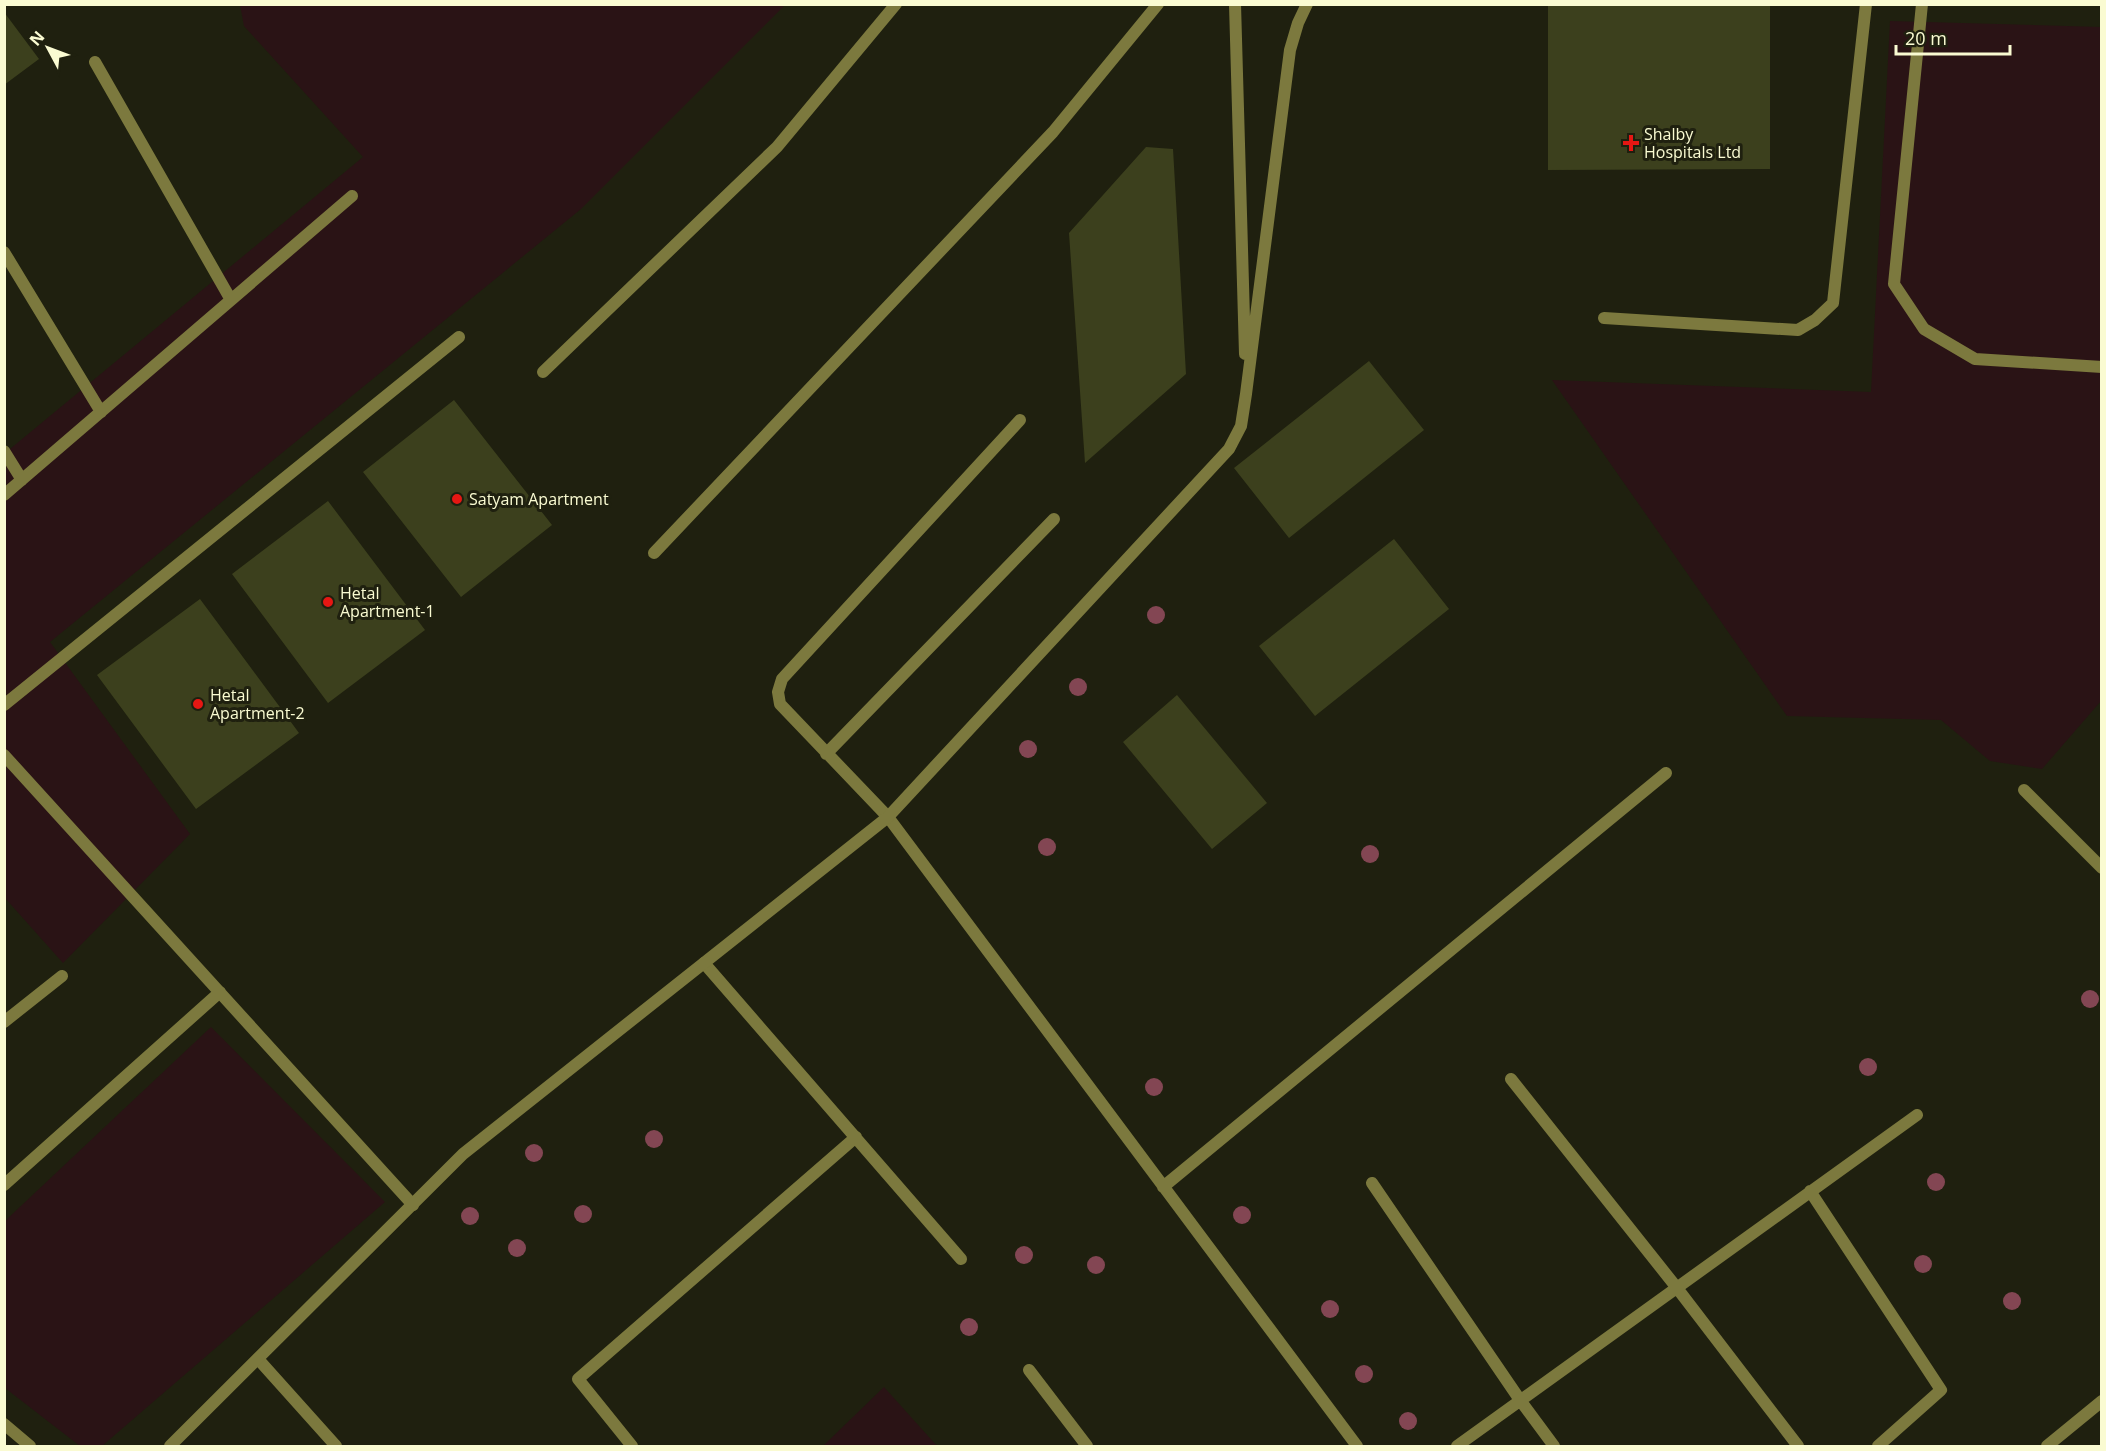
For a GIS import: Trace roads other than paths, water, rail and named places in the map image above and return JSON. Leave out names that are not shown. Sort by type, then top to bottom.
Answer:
[{"type":"street","points":[[543,372],[777,147],[896,4]]},
{"type":"street","points":[[654,553],[1053,132],[1158,4]]},
{"type":"street","points":[[1235,4],[1246,394]]},
{"type":"street","points":[[170,1446],[463,1154],[888,817],[1229,448],[1241,426],[1246,394],[1290,50],[1298,23],[1307,4]]},
{"type":"street","points":[[1604,318],[1798,330],[1815,320],[1833,303],[1866,4]]},
{"type":"street","points":[[1922,4],[1894,284],[1924,329],[1974,359],[2102,367]]},
{"type":"street","points":[[95,62],[231,300]]},
{"type":"street","points":[[4,495],[352,196]]},
{"type":"street","points":[[4,252],[101,412]]},
{"type":"street","points":[[4,705],[459,337]]},
{"type":"street","points":[[1020,420],[782,679],[778,692],[780,705],[888,817],[1356,1446]]},
{"type":"street","points":[[4,451],[22,480]]},
{"type":"street","points":[[826,754],[1053,519]]},
{"type":"street","points":[[4,755],[413,1204]]},
{"type":"street","points":[[1163,1186],[1666,773]]},
{"type":"street","points":[[2024,790],[2102,868]]},
{"type":"street","points":[[704,963],[961,1259]]},
{"type":"street","points":[[4,1022],[62,976]]},
{"type":"street","points":[[4,1185],[220,992]]},
{"type":"street","points":[[1511,1079],[1677,1288],[1798,1446]]},
{"type":"street","points":[[1457,1446],[1917,1115]]},
{"type":"street","points":[[632,1446],[578,1379],[856,1137]]},
{"type":"street","points":[[1372,1183],[1554,1446]]},
{"type":"street","points":[[1810,1191],[1941,1390],[1878,1446]]},
{"type":"street","points":[[258,1359],[336,1446]]},
{"type":"street","points":[[1029,1370],[1087,1446]]},
{"type":"street","points":[[2047,1446],[2102,1401]]},
{"type":"street","points":[[4,1424],[30,1446]]},
{"type":"place","name":"Shalby Hospitals Ltd","points":[[1631,143]]},
{"type":"place","name":"Satyam Apartment","points":[[457,499]]},
{"type":"place","name":"Hetal Apartment-1","points":[[328,602]]},
{"type":"place","name":"Hetal Apartment-2","points":[[198,704]]}]
